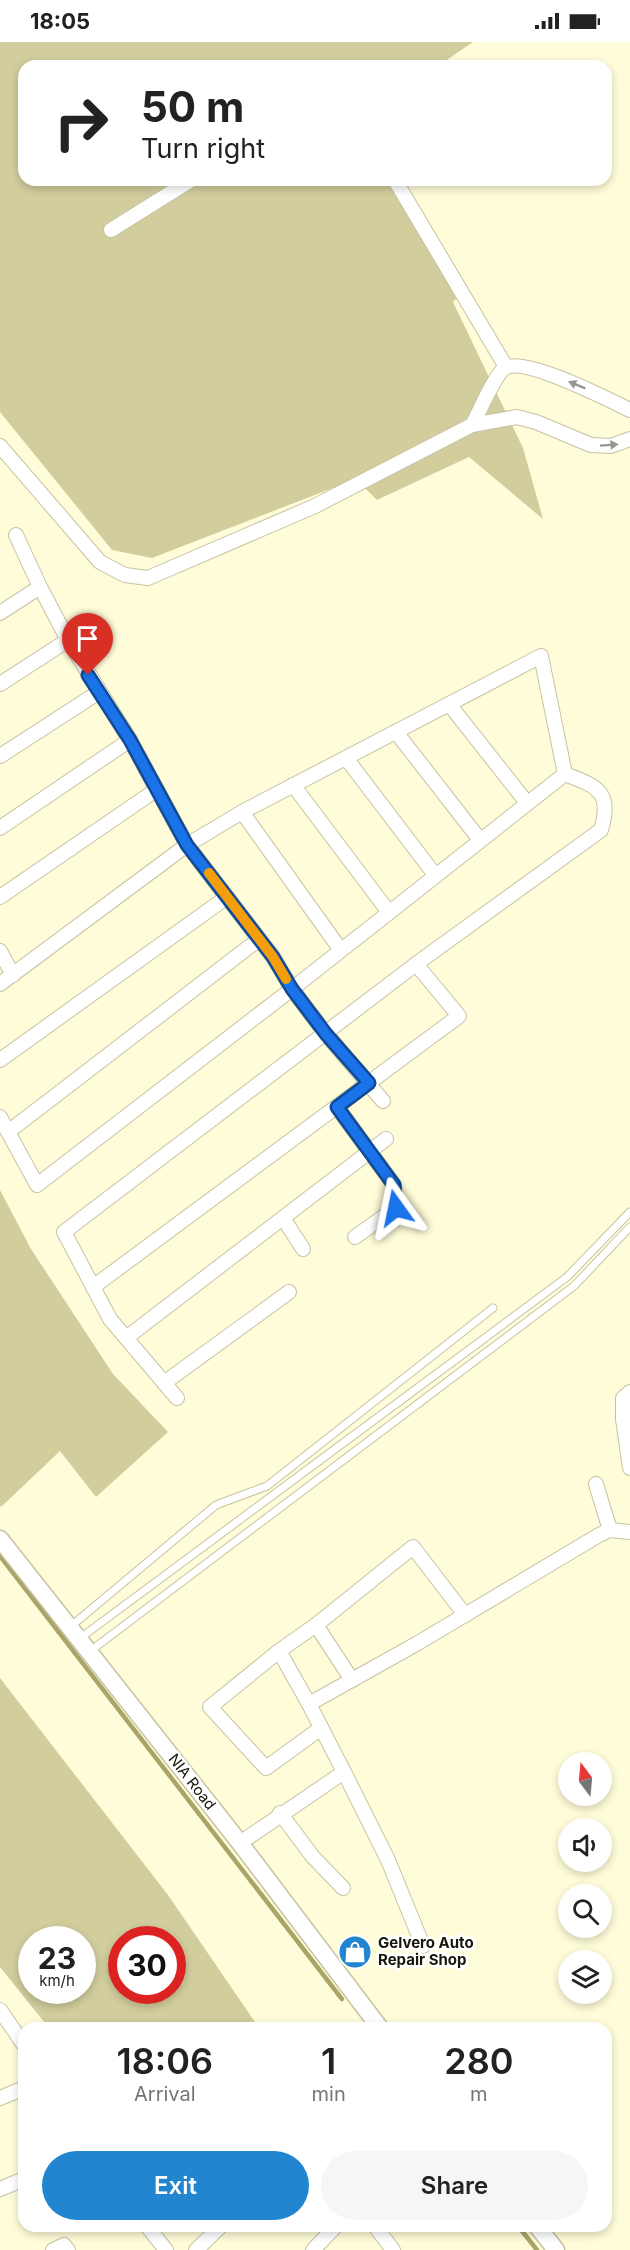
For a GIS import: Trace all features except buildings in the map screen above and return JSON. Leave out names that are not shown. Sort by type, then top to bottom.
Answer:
[{"type":"street","points":[[111,230],[181,186]]},
{"type":"street","points":[[399,186],[507,367]]},
{"type":"street","points":[[472,425],[498,376],[507,367],[525,366],[580,386],[630,410]]},
{"type":"street","points":[[0,446],[100,562],[125,575],[148,578],[315,506],[472,425],[517,417],[536,422],[591,445],[611,446],[630,440]]},
{"type":"street","points":[[16,535],[68,640],[130,740],[187,845],[273,957],[292,989],[326,1034],[383,1101]]},
{"type":"street","points":[[0,613],[40,587]]},
{"type":"street","points":[[0,684],[68,640]]},
{"type":"street","points":[[0,984],[187,845],[242,812],[541,656],[565,774]]},
{"type":"street","points":[[0,756],[99,692]]},
{"type":"street","points":[[449,704],[527,803]]},
{"type":"street","points":[[396,732],[480,840]]},
{"type":"street","points":[[0,828],[130,740]]},
{"type":"street","points":[[346,758],[435,875]]},
{"type":"street","points":[[0,1117],[37,1185],[292,989],[388,911],[565,774]]},
{"type":"street","points":[[177,1398],[110,1319],[64,1232],[417,964],[601,830],[605,816],[602,794],[594,785],[565,774]]},
{"type":"street","points":[[293,785],[388,911]]},
{"type":"street","points":[[0,897],[156,790]]},
{"type":"street","points":[[242,812],[340,949]]},
{"type":"street","points":[[0,1060],[227,897]]},
{"type":"street","points":[[8,1132],[258,940]]},
{"type":"street","points":[[0,951],[13,975]]},
{"type":"street","points":[[93,1287],[459,1016],[417,964]]},
{"type":"street","points":[[337,1107],[394,1185],[396,1208],[355,1237]]},
{"type":"street","points":[[126,1338],[386,1139]]},
{"type":"street","points":[[283,1218],[303,1249]]},
{"type":"street","points":[[164,1383],[289,1292]]},
{"type":"street","points":[[630,1392],[623,1398],[630,1468]]},
{"type":"street","points":[[596,1484],[610,1530]]},
{"type":"street","points":[[309,1704],[599,1535],[610,1530],[630,1532]]},
{"type":"street","name":"NIA Road","points":[[0,1539],[240,1843],[375,2022]]},
{"type":"street","points":[[321,1728],[266,1768],[210,1707],[413,1547],[465,1615]]},
{"type":"street","points":[[316,1625],[352,1680]]},
{"type":"street","points":[[279,1651],[309,1704],[388,1860],[423,1946]]},
{"type":"street","points":[[240,1843],[344,1772]]},
{"type":"street","points":[[280,1814],[313,1857],[343,1888]]},
{"type":"street","points":[[0,2010],[18,2036]]},
{"type":"street","points":[[0,2098],[18,2090]]},
{"type":"street","points":[[0,2189],[18,2182]]},
{"type":"street","points":[[152,2232],[166,2250]]},
{"type":"street","points":[[196,2250],[215,2232]]},
{"type":"street","points":[[315,2249],[331,2232]]},
{"type":"street","points":[[380,2232],[393,2250]]},
{"type":"street","points":[[542,2232],[556,2250]]},
{"type":"street","points":[[53,2250],[64,2245],[68,2250]]},
{"type":"lane","points":[[79,1640],[567,1277],[630,1212]]},
{"type":"lane","points":[[79,1640],[244,1535],[574,1286],[630,1227]]},
{"type":"lane","points":[[79,1640],[216,1505],[267,1486],[493,1308]]},
{"type":"lane","points":[[411,1392],[419,1403]]},
{"type":"lane","points":[[235,1524],[244,1535]]},
{"type":"shaded area","points":[[0,42],[473,42],[447,60],[18,60],[18,186],[408,186],[424,235],[468,287],[453,302],[523,448],[543,519],[469,457],[377,500],[356,479],[152,558],[112,550],[0,412]]},
{"type":"shaded area","points":[[0,1190],[31,1249],[113,1374],[168,1432],[96,1497],[60,1451],[1,1507],[0,1505]]},
{"type":"shaded area","points":[[0,1678],[168,1895],[255,2022],[44,2022],[30,2004],[96,2004],[96,1926],[18,1926],[18,1989],[0,1967]]},
{"type":"waterway","points":[[0,1556],[342,1999]]},
{"type":"waterway","points":[[523,2232],[537,2250]]},
{"type":"slow traffic","points":[[209,873],[273,957],[286,979]]},
{"type":"place","name":"Gelvero Auto Repair Shop","points":[[355,1952]]},
{"type":"route","points":[[88,675],[130,740],[187,845],[273,957],[292,989],[326,1034],[369,1083],[337,1107],[394,1185],[396,1208]]}]
